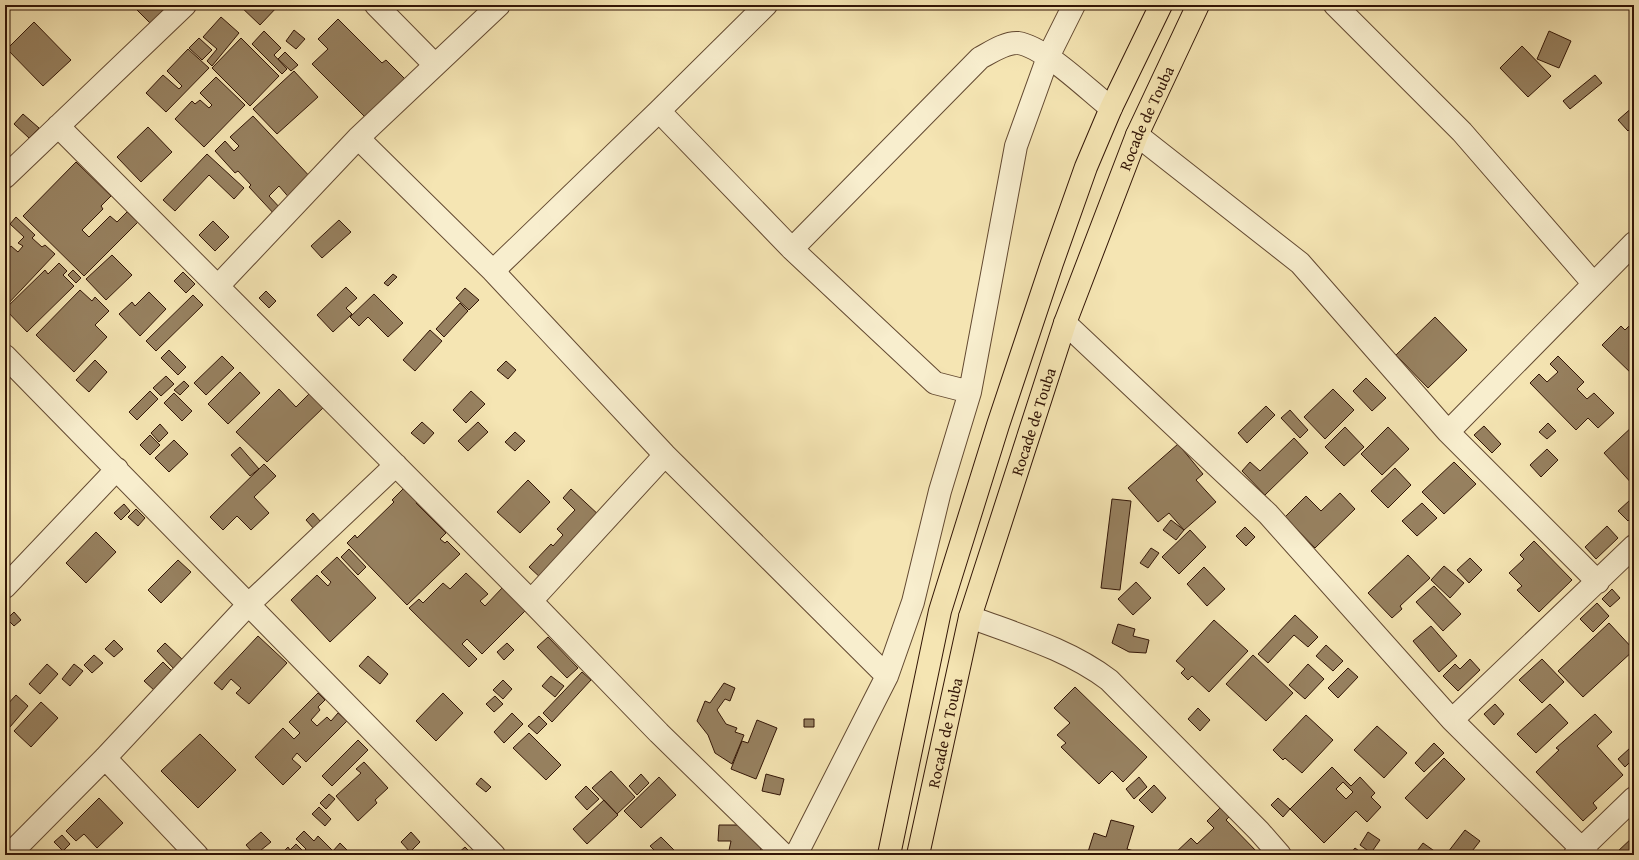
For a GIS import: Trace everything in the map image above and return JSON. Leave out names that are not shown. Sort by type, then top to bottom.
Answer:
[{"type":"main road","name":"Rocade de Touba","points":[[889,855],[940,611],[998,425],[1086,167],[1111,108],[1161,5]]},
{"type":"main road","name":"Rocade de Touba","points":[[918,855],[970,618],[1066,323],[1137,135],[1198,5]]},
{"type":"street","points":[[5,177],[185,5]]},
{"type":"street","points":[[376,5],[436,65]]},
{"type":"street","points":[[218,286],[358,138],[499,5]]},
{"type":"street","points":[[493,271],[659,111],[766,5]]},
{"type":"street","points":[[796,855],[887,676],[913,602],[940,491],[970,392],[1016,146],[1048,57],[1074,5]]},
{"type":"street","points":[[1335,5],[1462,132],[1593,283]]},
{"type":"street","points":[[792,249],[980,58],[999,48],[1017,43],[1048,57],[1111,108]]},
{"type":"street","points":[[659,111],[792,249],[935,383],[970,392]]},
{"type":"street","points":[[58,126],[531,601],[659,733],[784,855]]},
{"type":"street","points":[[1137,135],[1300,263],[1448,432],[1598,582]]},
{"type":"street","points":[[358,138],[493,271],[665,454],[887,676]]},
{"type":"street","points":[[1448,432],[1634,243]]},
{"type":"street","points":[[1066,323],[1268,514],[1452,720],[1581,853],[1634,798]]},
{"type":"street","points":[[5,356],[494,855]]},
{"type":"street","points":[[531,601],[665,454]]},
{"type":"street","points":[[9,855],[105,758],[249,604],[396,465]]},
{"type":"street","points":[[5,587],[117,469]]},
{"type":"street","points":[[1452,720],[1634,546]]},
{"type":"street","points":[[913,602],[940,611]]},
{"type":"street","points":[[970,618],[1068,654],[1089,665],[1109,680],[1259,831],[1280,855]]},
{"type":"street","points":[[105,758],[197,855]]},
{"type":"building","points":[[132,5],[164,5],[166,7],[150,23]]},
{"type":"building","points":[[239,5],[279,5],[260,25]]},
{"type":"building","points":[[221,17],[239,33],[212,66],[207,61],[217,49],[203,37]]},
{"type":"building","points":[[338,19],[382,63],[386,60],[406,80],[367,119],[312,64],[328,49],[318,39]]},
{"type":"building","points":[[34,22],[71,60],[43,86],[7,49]]},
{"type":"building","points":[[294,30],[305,39],[296,49],[286,41]]},
{"type":"building","points":[[264,31],[281,48],[274,55],[287,69],[282,74],[252,44]]},
{"type":"building","points":[[1549,31],[1571,41],[1559,68],[1537,59]]},
{"type":"building","points":[[199,38],[212,50],[202,60],[189,48]]},
{"type":"building","points":[[241,38],[279,76],[250,106],[212,68]]},
{"type":"building","points":[[1522,46],[1551,76],[1528,97],[1500,68]]},
{"type":"building","points":[[188,49],[209,68],[166,112],[146,93],[163,75],[179,89],[182,86],[167,71]]},
{"type":"building","points":[[285,52],[298,65],[291,71],[278,59]]},
{"type":"building","points":[[294,71],[318,97],[277,134],[253,109]]},
{"type":"building","points":[[1595,75],[1602,83],[1570,109],[1563,101]]},
{"type":"building","points":[[216,77],[245,105],[204,147],[175,119],[192,101],[195,104],[200,100],[209,108],[212,105],[200,93]]},
{"type":"building","points":[[1634,106],[1634,125],[1628,131],[1618,120]]},
{"type":"building","points":[[23,114],[39,128],[29,138],[14,124]]},
{"type":"building","points":[[253,116],[314,181],[292,201],[279,186],[269,196],[282,210],[276,216],[249,187],[251,185],[238,171],[235,173],[215,151],[225,141],[234,151],[239,146],[230,137]]},
{"type":"building","points":[[148,127],[172,152],[141,182],[117,157]]},
{"type":"building","points":[[207,154],[244,188],[234,199],[209,175],[175,211],[163,200]]},
{"type":"building","points":[[76,162],[111,196],[101,206],[103,209],[82,230],[89,237],[110,216],[117,222],[127,212],[138,222],[84,276],[23,216]]},
{"type":"building","points":[[16,217],[35,235],[32,238],[42,247],[45,245],[55,254],[5,307],[5,253],[11,246],[18,252],[23,246],[18,243],[24,237],[10,224]]},
{"type":"building","points":[[339,220],[351,232],[322,258],[311,246]]},
{"type":"building","points":[[213,221],[229,237],[215,251],[199,235]]},
{"type":"building","points":[[112,255],[132,275],[106,300],[86,279]]},
{"type":"building","points":[[59,263],[67,271],[63,275],[74,286],[27,332],[5,309],[45,270],[48,274]]},
{"type":"building","points":[[73,270],[81,278],[76,283],[68,275]]},
{"type":"building","points":[[183,272],[195,284],[186,293],[174,281]]},
{"type":"building","points":[[393,274],[397,277],[388,286],[384,283]]},
{"type":"building","points":[[346,287],[357,298],[346,308],[352,314],[333,332],[317,315]]},
{"type":"building","points":[[465,288],[479,300],[469,310],[456,298]]},
{"type":"building","points":[[80,290],[92,301],[95,297],[109,311],[95,325],[107,337],[74,372],[36,335]]},
{"type":"building","points":[[266,291],[276,301],[269,308],[259,298]]},
{"type":"building","points":[[149,292],[166,309],[140,336],[119,314],[132,302],[135,306]]},
{"type":"building","points":[[374,294],[403,323],[388,337],[368,317],[359,326],[350,317]]},
{"type":"building","points":[[193,295],[203,305],[156,351],[146,341]]},
{"type":"building","points":[[460,303],[468,311],[444,337],[436,329]]},
{"type":"building","points":[[1435,317],[1467,350],[1428,388],[1396,355]]},
{"type":"building","points":[[1634,321],[1634,376],[1602,345],[1621,326],[1625,330]]},
{"type":"building","points":[[430,330],[442,341],[415,371],[403,360]]},
{"type":"building","points":[[169,350],[186,367],[178,375],[161,358]]},
{"type":"building","points":[[222,356],[234,368],[206,395],[194,383]]},
{"type":"building","points":[[1558,356],[1584,382],[1577,389],[1587,399],[1594,393],[1614,413],[1598,428],[1588,418],[1576,430],[1530,383],[1539,374],[1547,382],[1558,372],[1550,364]]},
{"type":"building","points":[[95,360],[107,372],[89,392],[76,380]]},
{"type":"building","points":[[506,361],[516,370],[508,379],[497,370]]},
{"type":"building","points":[[240,372],[260,393],[228,424],[208,404]]},
{"type":"building","points":[[166,376],[174,384],[161,396],[153,388]]},
{"type":"building","points":[[1366,378],[1386,398],[1372,411],[1353,391]]},
{"type":"building","points":[[184,381],[189,386],[180,395],[174,390]]},
{"type":"building","points":[[279,389],[296,407],[310,393],[324,407],[267,462],[236,432]]},
{"type":"building","points":[[1333,389],[1354,410],[1325,439],[1304,417]]},
{"type":"building","points":[[150,391],[158,399],[137,420],[129,412]]},
{"type":"building","points":[[471,391],[485,404],[466,423],[453,410]]},
{"type":"building","points":[[174,393],[192,411],[182,421],[164,403]]},
{"type":"building","points":[[1266,406],[1275,415],[1247,443],[1238,433]]},
{"type":"building","points":[[1290,410],[1308,430],[1300,438],[1281,418]]},
{"type":"building","points":[[422,422],[434,433],[424,444],[411,433]]},
{"type":"building","points":[[478,422],[488,432],[468,451],[458,441]]},
{"type":"building","points":[[1548,423],[1556,431],[1547,439],[1539,432]]},
{"type":"building","points":[[160,424],[168,433],[159,442],[151,433]]},
{"type":"building","points":[[1634,425],[1634,486],[1604,453]]},
{"type":"building","points":[[1484,426],[1501,444],[1492,453],[1474,435]]},
{"type":"building","points":[[1345,427],[1364,447],[1344,466],[1325,447]]},
{"type":"building","points":[[1388,427],[1409,449],[1382,475],[1361,454]]},
{"type":"building","points":[[515,432],[525,441],[515,451],[505,442]]},
{"type":"building","points":[[150,435],[160,445],[150,455],[140,445]]},
{"type":"building","points":[[1294,438],[1308,453],[1265,495],[1242,471],[1250,462],[1260,471]]},
{"type":"building","points":[[174,440],[188,454],[169,472],[155,458]]},
{"type":"building","points":[[1178,444],[1203,474],[1196,480],[1216,502],[1184,530],[1169,513],[1158,522],[1128,488]]},
{"type":"building","points":[[240,447],[259,469],[250,476],[231,455]]},
{"type":"building","points":[[1547,449],[1558,460],[1541,477],[1530,465]]},
{"type":"building","points":[[1454,462],[1476,484],[1444,514],[1422,492]]},
{"type":"building","points":[[264,464],[276,476],[254,497],[269,513],[251,530],[237,516],[223,530],[210,517]]},
{"type":"building","points":[[1395,468],[1411,485],[1388,508],[1371,491]]},
{"type":"building","points":[[528,480],[550,502],[520,533],[497,512]]},
{"type":"building","points":[[405,487],[418,500],[416,503],[446,533],[440,539],[445,543],[447,541],[460,554],[407,605],[347,543],[355,535],[357,538],[394,502],[392,500]]},
{"type":"building","points":[[571,489],[601,517],[542,579],[529,567],[551,544],[553,546],[563,535],[557,529],[575,510],[563,498]]},
{"type":"building","points":[[1340,493],[1355,509],[1315,548],[1285,517],[1306,496],[1321,511]]},
{"type":"building","points":[[1112,499],[1131,501],[1120,590],[1101,588]]},
{"type":"building","points":[[1630,500],[1634,504],[1634,515],[1628,521],[1618,511]]},
{"type":"building","points":[[1422,503],[1437,518],[1417,536],[1402,521]]},
{"type":"building","points":[[124,504],[130,511],[121,520],[114,513]]},
{"type":"building","points":[[136,509],[145,518],[138,526],[128,517]]},
{"type":"building","points":[[313,513],[321,522],[314,529],[306,520]]},
{"type":"building","points":[[1171,520],[1184,530],[1176,540],[1163,530]]},
{"type":"building","points":[[1607,526],[1618,538],[1596,559],[1585,547]]},
{"type":"building","points":[[1245,527],[1255,537],[1246,546],[1236,536]]},
{"type":"building","points":[[1190,530],[1206,547],[1179,574],[1162,557]]},
{"type":"building","points":[[96,532],[116,552],[86,583],[66,563]]},
{"type":"building","points":[[1534,541],[1572,580],[1539,612],[1517,590],[1522,586],[1509,573],[1524,559],[1520,555]]},
{"type":"building","points":[[1151,548],[1159,553],[1148,568],[1140,563]]},
{"type":"building","points":[[349,549],[366,567],[358,575],[341,557]]},
{"type":"building","points":[[1408,555],[1430,578],[1400,606],[1402,609],[1392,618],[1368,593]]},
{"type":"building","points":[[337,557],[376,598],[330,642],[291,600],[317,575],[328,586],[331,582],[321,572]]},
{"type":"building","points":[[1470,558],[1482,570],[1469,583],[1457,570]]},
{"type":"building","points":[[178,560],[191,572],[161,603],[148,590]]},
{"type":"building","points":[[1444,566],[1464,583],[1450,598],[1431,580]]},
{"type":"building","points":[[1204,567],[1225,589],[1207,606],[1187,584]]},
{"type":"building","points":[[466,573],[488,594],[480,601],[485,606],[503,587],[526,610],[482,654],[467,639],[462,644],[477,659],[469,667],[409,608],[419,599],[423,603],[443,583],[450,589]]},
{"type":"building","points":[[1136,582],[1151,598],[1133,615],[1118,599]]},
{"type":"building","points":[[1434,586],[1461,614],[1443,631],[1416,602]]},
{"type":"building","points":[[1612,589],[1620,598],[1610,607],[1602,599]]},
{"type":"building","points":[[1597,603],[1609,616],[1593,632],[1580,619]]},
{"type":"building","points":[[14,612],[21,620],[14,626],[7,619]]},
{"type":"building","points":[[1295,615],[1318,637],[1308,647],[1294,635],[1268,663],[1258,654]]},
{"type":"building","points":[[1214,620],[1248,651],[1209,692],[1192,676],[1188,680],[1181,673],[1185,669],[1176,661]]},
{"type":"building","points":[[1609,623],[1634,650],[1583,697],[1558,671]]},
{"type":"building","points":[[1118,624],[1135,629],[1133,636],[1149,640],[1146,653],[1129,652],[1112,643]]},
{"type":"building","points":[[1431,626],[1457,656],[1439,672],[1413,641]]},
{"type":"building","points":[[258,636],[287,663],[249,704],[236,693],[241,688],[231,679],[222,690],[214,683]]},
{"type":"building","points":[[548,637],[578,668],[567,678],[537,647]]},
{"type":"building","points":[[114,640],[123,649],[114,657],[105,649]]},
{"type":"building","points":[[165,643],[184,661],[175,670],[157,651]]},
{"type":"building","points":[[507,643],[514,650],[504,660],[497,652]]},
{"type":"building","points":[[1326,645],[1343,661],[1333,671],[1316,656]]},
{"type":"building","points":[[94,655],[103,663],[92,673],[84,665]]},
{"type":"building","points":[[1253,655],[1293,693],[1266,721],[1226,684]]},
{"type":"building","points":[[368,656],[388,674],[380,684],[359,666]]},
{"type":"building","points":[[1470,659],[1480,670],[1458,691],[1443,676],[1455,664],[1460,669]]},
{"type":"building","points":[[1542,659],[1564,682],[1542,703],[1519,680]]},
{"type":"building","points":[[163,662],[174,673],[155,691],[144,681]]},
{"type":"building","points":[[47,664],[58,674],[40,694],[29,684]]},
{"type":"building","points":[[74,664],[83,671],[70,686],[62,679]]},
{"type":"building","points":[[1308,664],[1324,679],[1305,699],[1289,685]]},
{"type":"building","points":[[1348,668],[1358,677],[1338,698],[1328,688]]},
{"type":"building","points":[[582,672],[591,680],[552,722],[543,713]]},
{"type":"building","points":[[551,676],[564,686],[555,697],[542,686]]},
{"type":"building","points":[[503,680],[512,689],[503,699],[493,690]]},
{"type":"building","points":[[724,683],[735,688],[730,701],[725,699],[717,710],[726,724],[737,728],[735,732],[744,735],[732,764],[715,753],[708,735],[697,721],[705,701],[710,703]]},
{"type":"building","points":[[1075,687],[1147,757],[1123,782],[1112,771],[1099,784],[1061,747],[1066,743],[1057,735],[1070,723],[1054,708]]},
{"type":"building","points":[[318,693],[325,700],[318,707],[320,710],[311,720],[317,726],[327,717],[331,721],[338,713],[347,721],[306,762],[297,753],[292,759],[301,767],[283,785],[255,757],[283,728],[294,739],[300,733],[289,722]]},
{"type":"building","points":[[443,693],[463,713],[436,741],[416,721]]},
{"type":"building","points":[[16,695],[28,706],[10,727],[5,722],[5,707]]},
{"type":"building","points":[[495,696],[503,704],[494,712],[486,704]]},
{"type":"building","points":[[41,702],[58,718],[31,747],[14,731]]},
{"type":"building","points":[[1495,704],[1504,714],[1494,725],[1484,714]]},
{"type":"building","points":[[1550,704],[1568,723],[1536,753],[1517,734]]},
{"type":"building","points":[[1198,708],[1210,720],[1200,731],[1188,719]]},
{"type":"building","points":[[512,713],[523,724],[504,743],[494,732]]},
{"type":"building","points":[[1595,714],[1612,732],[1597,746],[1623,775],[1593,803],[1597,808],[1583,821],[1536,772],[1559,750],[1556,748]]},
{"type":"building","points":[[1306,715],[1333,740],[1302,773],[1285,758],[1283,760],[1273,750]]},
{"type":"building","points":[[539,716],[547,724],[537,734],[528,726]]},
{"type":"building","points":[[804,719],[814,719],[814,727],[804,727]]},
{"type":"building","points":[[757,720],[777,728],[756,779],[731,769],[742,741],[748,743]]},
{"type":"building","points":[[1377,726],[1407,753],[1384,778],[1354,750]]},
{"type":"building","points":[[529,733],[561,765],[546,780],[513,748]]},
{"type":"building","points":[[200,734],[236,770],[198,808],[161,771]]},
{"type":"building","points":[[358,740],[368,750],[332,786],[322,776]]},
{"type":"building","points":[[1434,743],[1444,753],[1424,772],[1415,763]]},
{"type":"building","points":[[1630,748],[1634,752],[1634,758],[1625,767],[1618,759]]},
{"type":"building","points":[[1444,758],[1465,779],[1427,819],[1405,798]]},
{"type":"building","points":[[364,762],[388,788],[375,800],[377,803],[358,821],[336,796],[361,773],[356,769]]},
{"type":"building","points":[[1332,767],[1351,786],[1360,777],[1375,793],[1371,797],[1381,807],[1367,822],[1356,811],[1324,843],[1290,809]],"holes":[[[1343,782],[1353,792],[1346,799],[1336,789]]]},
{"type":"building","points":[[611,771],[635,797],[617,814],[592,788]]},
{"type":"building","points":[[641,774],[649,783],[637,795],[629,786]]},
{"type":"building","points":[[766,774],[784,779],[780,795],[762,791]]},
{"type":"building","points":[[659,777],[676,795],[641,828],[624,811]]},
{"type":"building","points":[[1139,777],[1147,787],[1134,799],[1126,789]]},
{"type":"building","points":[[481,778],[491,787],[486,792],[476,784]]},
{"type":"building","points":[[1154,785],[1166,798],[1152,813],[1139,800]]},
{"type":"building","points":[[586,786],[599,799],[587,810],[575,797]]},
{"type":"building","points":[[329,794],[335,799],[326,809],[320,803]]},
{"type":"building","points":[[99,798],[123,823],[97,848],[84,834],[76,841],[66,831]]},
{"type":"building","points":[[1278,798],[1290,809],[1283,817],[1271,805]]},
{"type":"building","points":[[604,800],[618,815],[587,844],[573,829]]},
{"type":"building","points":[[319,807],[331,819],[325,826],[312,814]]},
{"type":"building","points":[[1220,808],[1229,817],[1226,820],[1260,855],[1173,855],[1191,838],[1197,844],[1214,828],[1207,821]]},
{"type":"building","points":[[1111,820],[1134,826],[1127,849],[1147,855],[1087,855],[1094,833],[1106,837]]},
{"type":"building","points":[[719,825],[739,825],[761,848],[760,855],[728,855],[731,841],[718,841]]},
{"type":"building","points":[[1465,830],[1480,841],[1469,855],[1452,855],[1448,852]]},
{"type":"building","points":[[304,831],[314,841],[318,836],[333,851],[340,843],[352,855],[280,855],[288,847],[290,850],[296,844],[304,852],[306,849],[296,839]]},
{"type":"building","points":[[261,832],[271,842],[255,855],[246,845]]},
{"type":"building","points":[[411,832],[420,842],[410,852],[401,842]]},
{"type":"building","points":[[1368,832],[1380,840],[1371,853],[1360,845]]},
{"type":"building","points":[[62,835],[70,844],[63,851],[54,842]]},
{"type":"building","points":[[1634,836],[1634,854],[1618,855],[1616,853]]},
{"type":"building","points":[[661,837],[677,853],[675,855],[659,855],[650,846]]},
{"type":"building","points":[[1423,843],[1440,855],[1414,855]]},
{"type":"building","points":[[465,847],[473,855],[456,855]]},
{"type":"building","points":[[1355,848],[1363,854],[1349,855]]}]
